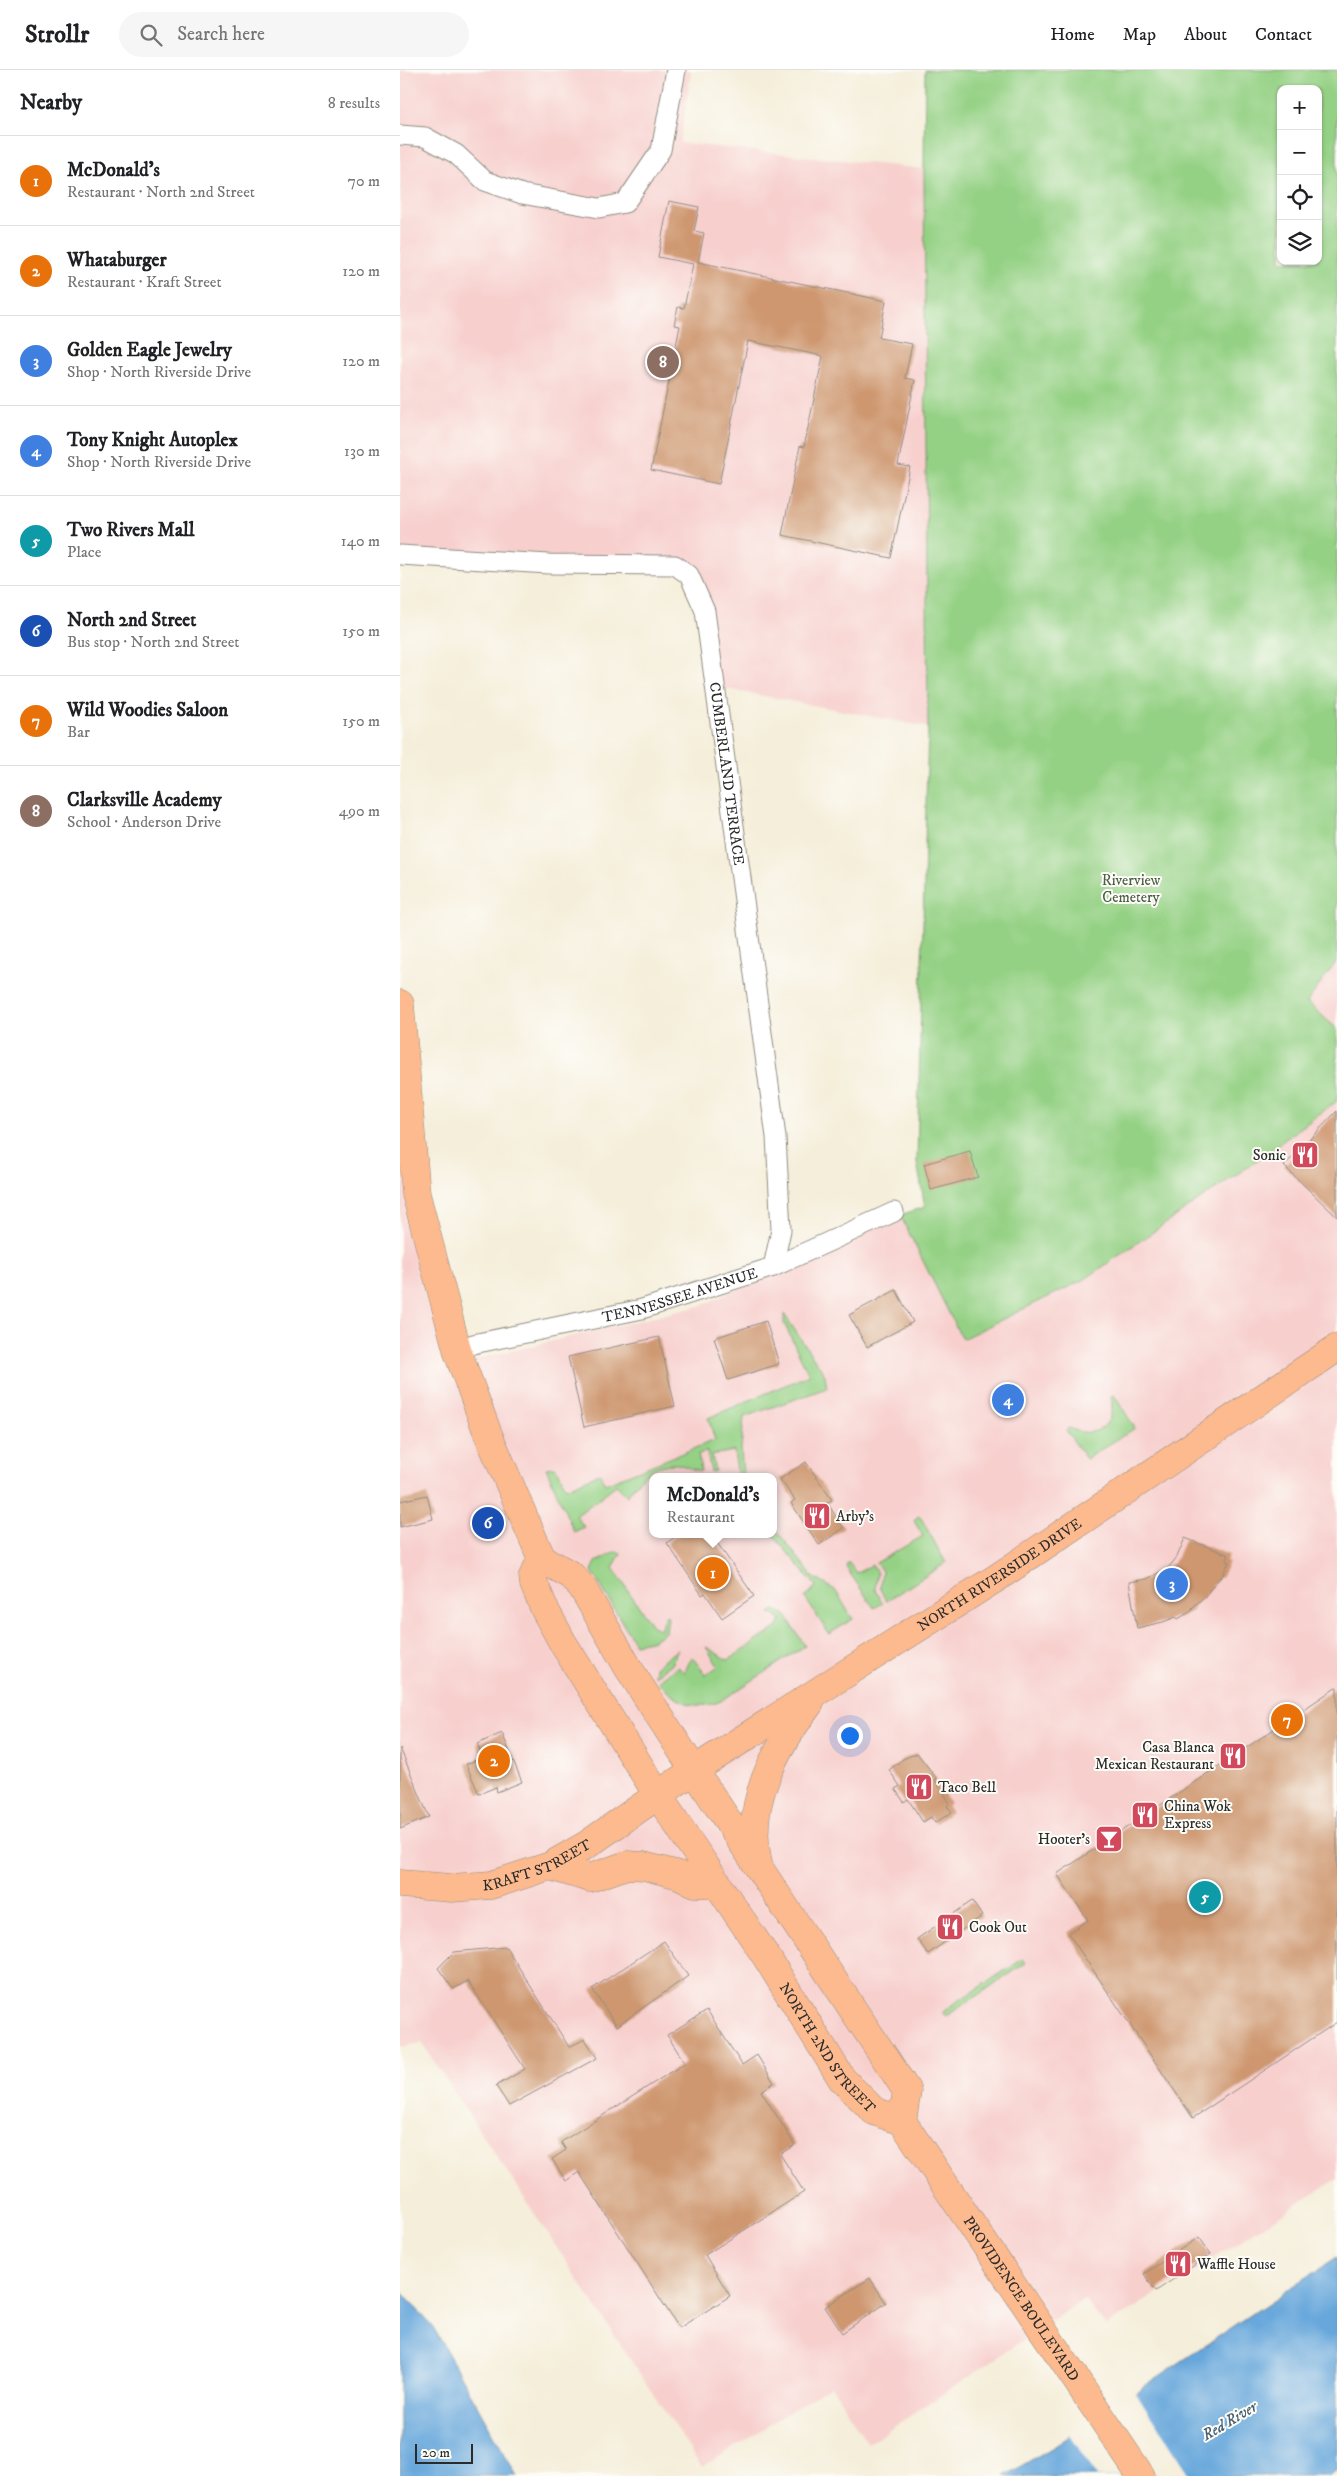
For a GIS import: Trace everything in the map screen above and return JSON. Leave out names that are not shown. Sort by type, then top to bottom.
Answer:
[{"type":"main road","points":[[400,1004],[416,1194],[458,1353],[488,1434],[542,1558]]},
{"type":"main road","name":"NORTH RIVERSIDE DRIVE","points":[[657,1794],[998,1577],[1337,1348]]},
{"type":"main road","name":"NORTH 2ND STREET","points":[[542,1558],[571,1575],[582,1588],[629,1669],[694,1770],[907,2091],[902,2121],[874,2111],[842,2080],[768,1958],[657,1794],[568,1651],[545,1610],[534,1584],[533,1576],[542,1558]]},
{"type":"main road","points":[[760,1870],[755,1848],[754,1824],[763,1783],[789,1732],[820,1690]]},
{"type":"main road","name":"KRAFT STREET","points":[[400,1884],[452,1888],[491,1885],[550,1866],[588,1844],[657,1794]]},
{"type":"main road","points":[[550,1866],[590,1878],[628,1865],[644,1866],[679,1875],[695,1883],[718,1884]]},
{"type":"main road","name":"PROVIDENCE BOULEVARD","points":[[902,2121],[1038,2320],[1141,2476]]},
{"type":"street","points":[[400,135],[425,137],[456,154],[485,180],[522,194],[599,208],[625,203],[661,150],[676,70]]},
{"type":"street","name":"CUMBERLAND TERRACE","points":[[400,555],[549,564],[675,565],[689,575],[705,611],[776,1137],[780,1230],[773,1267]]},
{"type":"street","name":"TENNESSEE AVENUE","points":[[458,1353],[473,1344],[642,1309],[773,1267],[894,1212]]},
{"type":"shaded area","points":[[400,70],[691,70],[680,143],[924,169],[928,727],[716,687],[689,575],[400,555]]},
{"type":"shaded area","points":[[1337,961],[1337,1029],[1307,1002]]},
{"type":"shaded area","points":[[400,1020],[414,1154],[469,1361],[700,1306],[900,1215],[963,1339],[1085,1279],[1253,1163],[1337,1101],[1337,2179],[1106,2326],[1084,2299],[868,2444],[831,2385],[702,2468],[422,2043],[400,2047]]},
{"type":"green space","name":"Riverview Cemetery","points":[[925,70],[1337,70],[1337,961],[1307,1002],[1337,1029],[1337,1101],[1253,1163],[1085,1279],[962,1339],[900,1215],[925,1207],[917,1162],[928,727]]},
{"type":"green space","points":[[784,1314],[825,1375],[827,1388],[744,1417],[741,1449],[743,1473],[737,1473],[734,1451],[712,1455],[715,1471],[711,1472],[707,1452],[698,1454],[701,1471],[677,1464],[659,1467],[641,1478],[627,1496],[616,1485],[576,1516],[584,1527],[574,1532],[546,1468],[554,1467],[558,1470],[566,1488],[600,1473],[605,1484],[715,1440],[708,1418],[809,1375],[784,1323]]},
{"type":"green space","points":[[1114,1395],[1135,1428],[1086,1459],[1066,1430],[1069,1428],[1087,1432],[1102,1428],[1111,1415],[1111,1396]]},
{"type":"green space","points":[[918,1516],[921,1518],[946,1563],[886,1601],[880,1589],[882,1571],[876,1563],[923,1536],[914,1521]]},
{"type":"green space","points":[[777,1531],[813,1577],[835,1590],[853,1619],[829,1634],[805,1598],[816,1586],[775,1538],[777,1538]]},
{"type":"green space","points":[[615,1552],[621,1553],[613,1568],[652,1626],[660,1629],[666,1615],[668,1618],[666,1631],[654,1640],[635,1644],[592,1571],[596,1562]]},
{"type":"green space","points":[[848,1562],[857,1573],[872,1565],[877,1573],[875,1590],[883,1603],[874,1608],[846,1567]]},
{"type":"green space","points":[[775,1610],[785,1614],[805,1646],[721,1701],[703,1705],[686,1703],[671,1694],[658,1681],[678,1666],[684,1673],[692,1657],[706,1675],[718,1666],[706,1647],[728,1660],[778,1627],[781,1620],[770,1613]]},
{"type":"green space","points":[[678,1649],[672,1663],[654,1676],[655,1667]]},
{"type":"green space","points":[[1023,1959],[1026,1963],[944,2016],[943,2012],[952,2005]]},
{"type":"water","name":"Red River","points":[[1337,2257],[1337,2470],[1329,2476],[1004,2476],[1055,2446]]},
{"type":"water","points":[[400,2290],[433,2327],[517,2476],[400,2476]]},
{"type":"pier","points":[[1134,2390],[1191,2476],[1097,2476],[1069,2434]]},
{"type":"building","points":[[669,201],[699,207],[694,231],[704,233],[698,262],[886,301],[879,338],[912,344],[905,378],[915,380],[898,465],[910,467],[891,558],[782,535],[800,446],[804,447],[823,356],[748,341],[719,484],[651,470],[680,326],[674,325],[678,307],[684,308],[693,264],[658,257]]},
{"type":"building","points":[[1337,1111],[1337,1217],[1284,1166]]},
{"type":"building","points":[[970,1151],[978,1177],[931,1190],[924,1164]]},
{"type":"building","points":[[896,1290],[913,1322],[867,1347],[849,1315]]},
{"type":"building","points":[[766,1321],[779,1364],[728,1380],[714,1338]]},
{"type":"building","points":[[659,1337],[675,1406],[584,1427],[568,1357]]},
{"type":"building","name":"Arby's","points":[[806,1462],[832,1500],[827,1503],[844,1528],[819,1545],[791,1503],[795,1500],[780,1479]]},
{"type":"building","points":[[427,1495],[433,1519],[400,1527],[400,1501]]},
{"type":"building","points":[[674,1538],[714,1538],[754,1596],[722,1618],[705,1593],[702,1595],[667,1543]]},
{"type":"building","points":[[1185,1538],[1229,1555],[1226,1561],[1229,1562],[1221,1578],[1192,1608],[1193,1610],[1178,1619],[1176,1617],[1137,1628],[1129,1582],[1147,1579],[1169,1567],[1177,1557]]},
{"type":"building","points":[[1337,1687],[1337,2022],[1193,2118],[1068,1933],[1088,1920],[1057,1874]]},
{"type":"building","points":[[502,1733],[522,1782],[497,1792],[496,1787],[479,1794],[466,1764],[483,1757],[477,1744]]},
{"type":"building","points":[[400,1748],[429,1817],[400,1829]]},
{"type":"building","name":"Taco Bell","points":[[917,1753],[937,1779],[935,1780],[950,1803],[947,1806],[952,1812],[935,1823],[931,1817],[923,1822],[908,1799],[904,1802],[895,1789],[900,1786],[889,1770],[903,1759]]},
{"type":"building","name":"Cook Out","points":[[972,1901],[982,1916],[928,1954],[917,1939]]},
{"type":"building","points":[[664,1941],[688,1976],[617,2026],[592,1989]]},
{"type":"building","points":[[506,1947],[569,2047],[585,2039],[597,2058],[509,2106],[496,2086],[525,2069],[468,1981],[453,1989],[438,1968],[454,1952]]},
{"type":"building","points":[[707,2010],[742,2065],[757,2055],[774,2083],[761,2091],[795,2145],[780,2154],[804,2192],[705,2255],[730,2296],[679,2328],[579,2172],[566,2181],[552,2159],[566,2150],[561,2142],[685,2063],[667,2035]]},
{"type":"building","name":"Waffle House","points":[[1199,2237],[1211,2254],[1156,2291],[1144,2274]]},
{"type":"building","points":[[870,2278],[886,2303],[842,2333],[825,2307]]},
{"type":"place","name":"Clarksville Academy","points":[[663,362]]},
{"type":"place","name":"Sonic","points":[[1305,1155]]},
{"type":"place","name":"Tony Knight Autoplex","points":[[1008,1400]]},
{"type":"place","name":"Arby's","points":[[817,1516]]},
{"type":"place","name":"North 2nd Street","points":[[488,1523]]},
{"type":"place","name":"McDonald's","points":[[713,1573]]},
{"type":"place","name":"Golden Eagle Jewelry","points":[[1172,1584]]},
{"type":"place","name":"Wild Woodies Saloon","points":[[1287,1720]]},
{"type":"place","name":"Casa Blanca Mexican Restaurant","points":[[1233,1756]]},
{"type":"place","name":"Whataburger","points":[[494,1761]]},
{"type":"place","name":"Taco Bell","points":[[919,1787]]},
{"type":"place","name":"China Wok Express","points":[[1145,1815]]},
{"type":"place","name":"Hooter's","points":[[1109,1839]]},
{"type":"place","name":"Two Rivers Mall","points":[[1205,1897]]},
{"type":"place","name":"Cook Out","points":[[950,1927]]},
{"type":"place","name":"Waffle House","points":[[1178,2264]]}]
